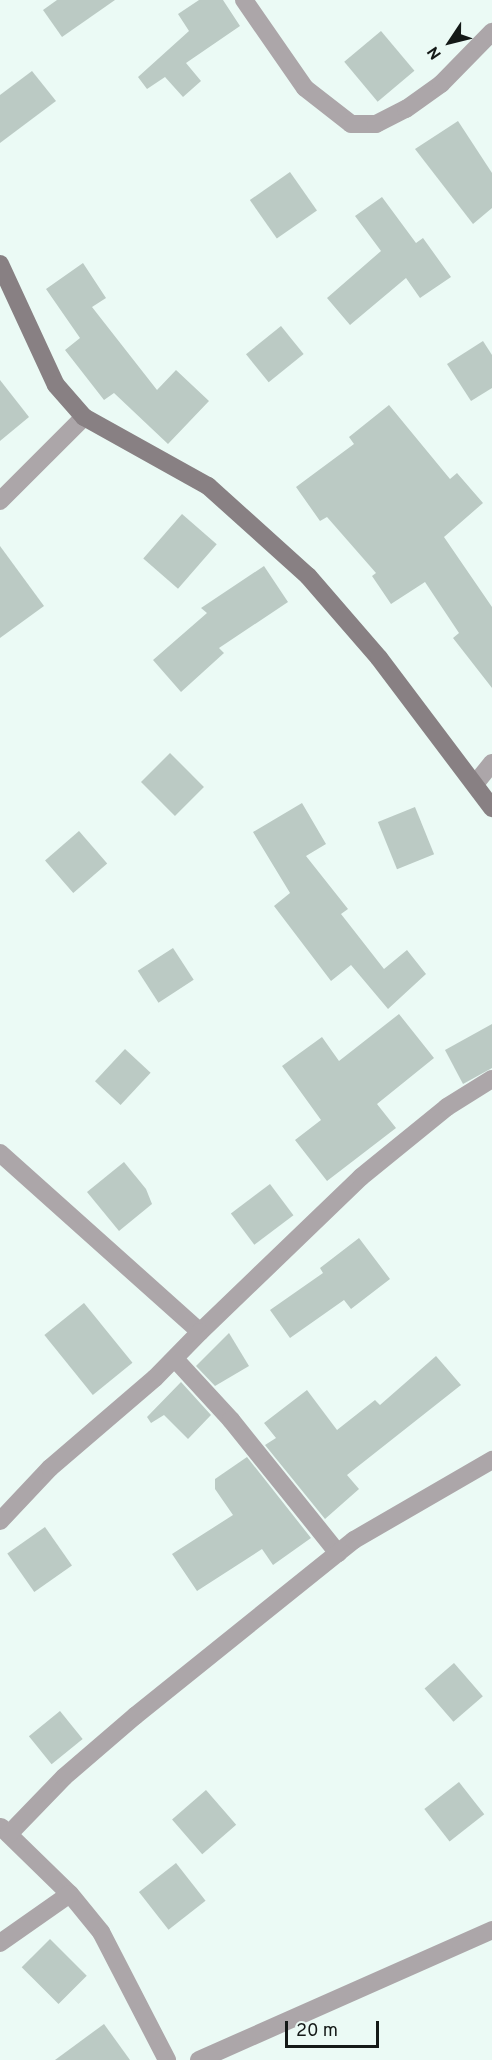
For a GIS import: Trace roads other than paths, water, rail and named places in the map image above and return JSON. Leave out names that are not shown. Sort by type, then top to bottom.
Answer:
[{"type":"main road","points":[[0,264],[56,385],[84,417],[208,486],[308,576],[379,658],[492,808]]},
{"type":"street","points":[[244,0],[305,88],[351,124],[376,124],[406,109],[441,84],[492,32]]},
{"type":"street","points":[[0,501],[84,417]]},
{"type":"street","points":[[475,784],[492,763]]},
{"type":"street","points":[[0,1521],[50,1468],[175,1359],[200,1332],[361,1178],[447,1107],[492,1079]]},
{"type":"street","points":[[0,1153],[200,1332]]},
{"type":"street","points":[[175,1359],[231,1420],[339,1553]]},
{"type":"street","points":[[167,2060],[101,1932],[70,1894],[4,1829],[126,1723],[339,1553],[492,1460]]},
{"type":"street","points":[[0,1943],[70,1894]]},
{"type":"street","points":[[199,2060],[492,1930]]}]
